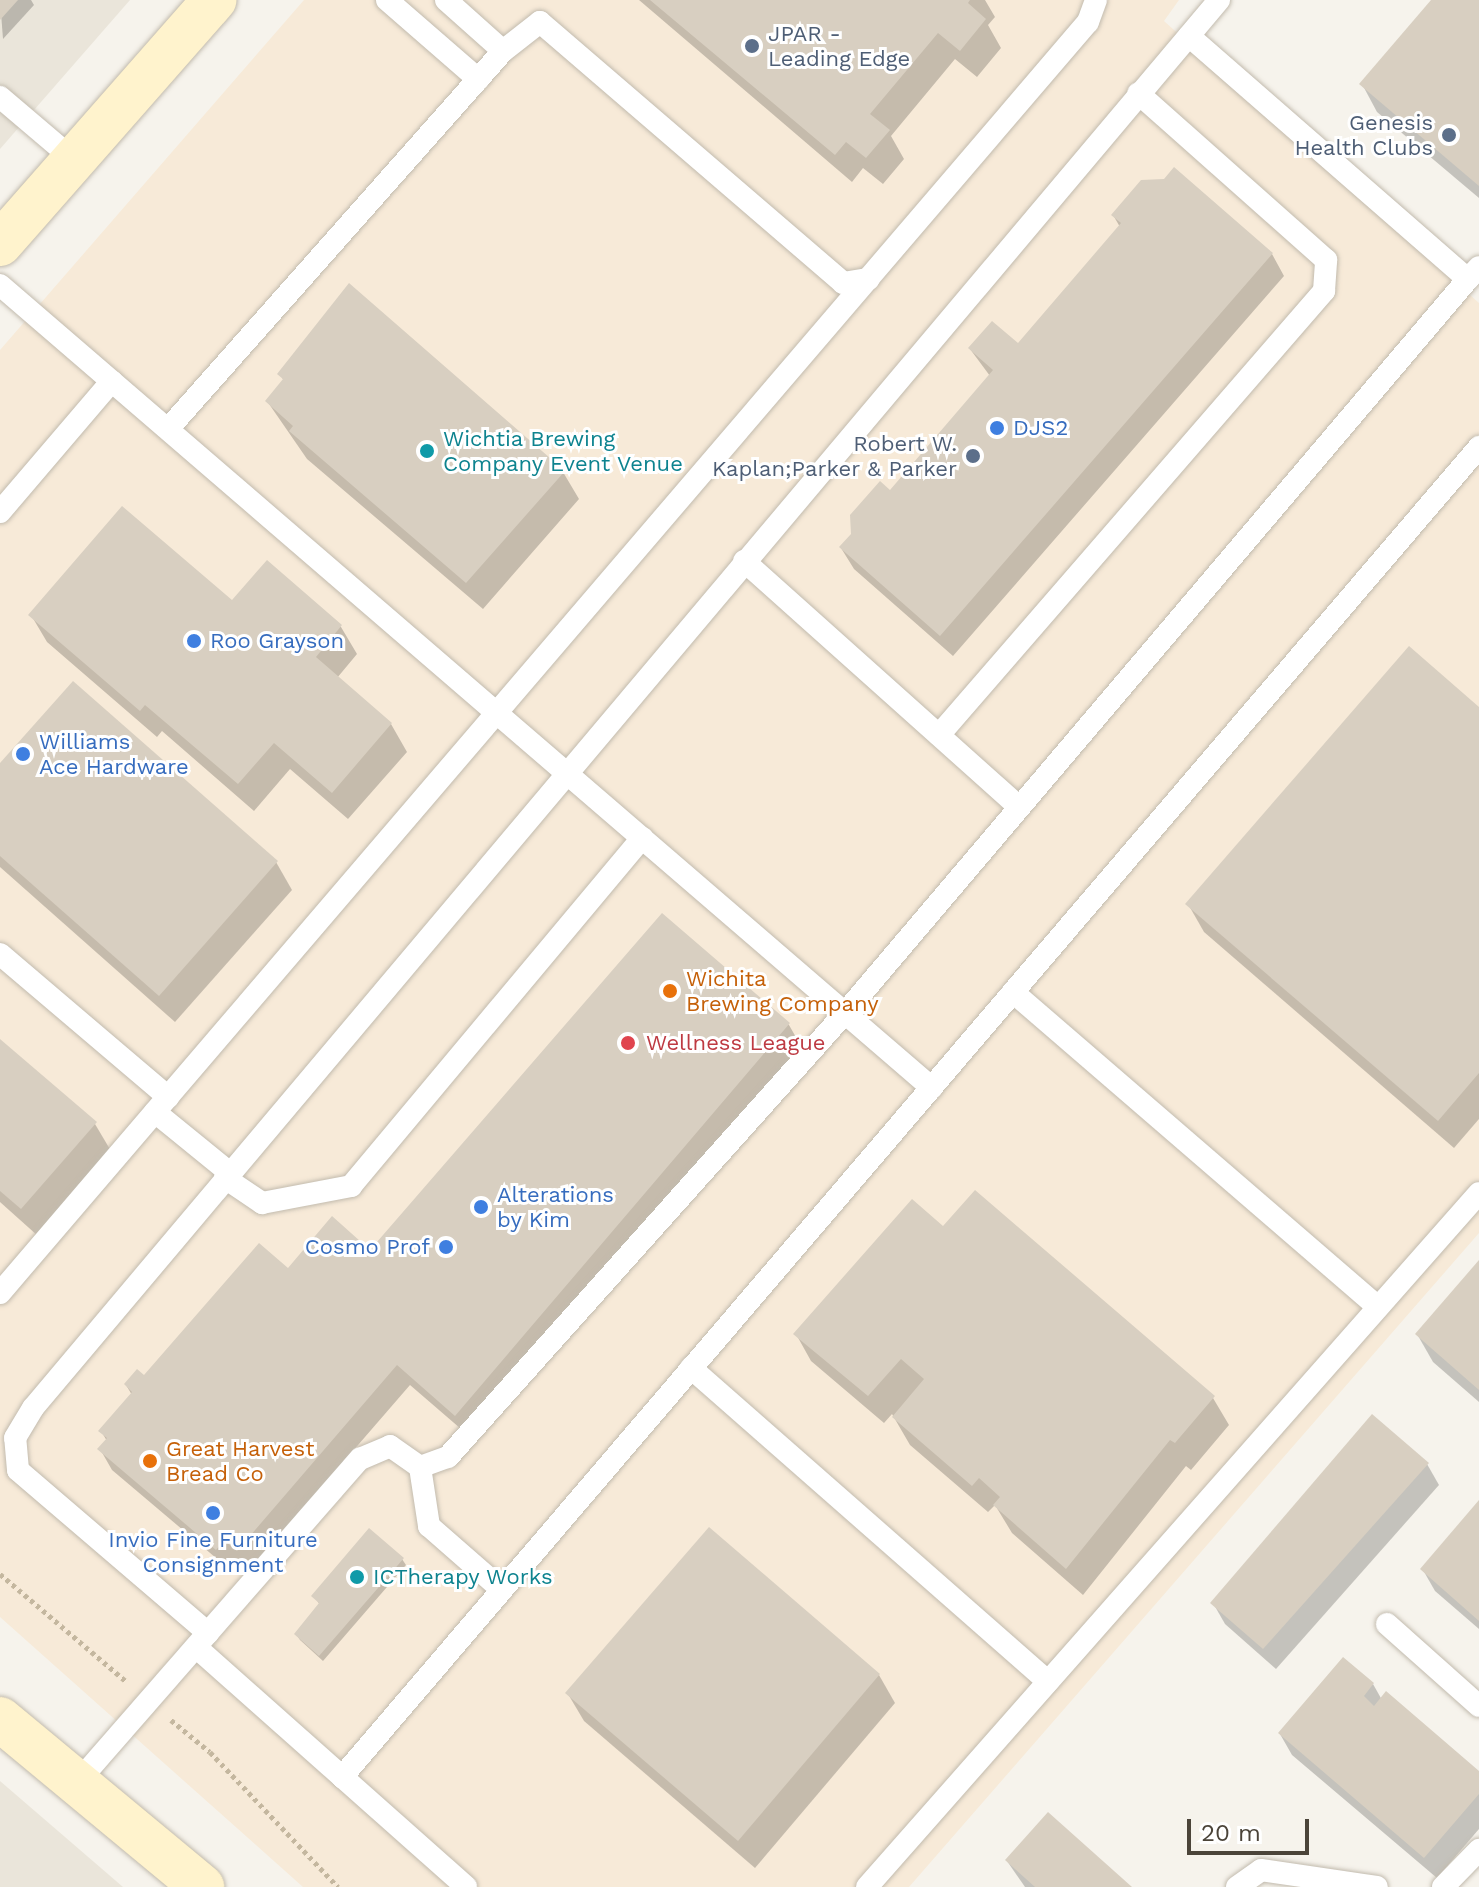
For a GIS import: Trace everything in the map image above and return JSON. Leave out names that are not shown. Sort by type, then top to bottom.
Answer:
[{"type":"main road","points":[[0,244],[204,3]]},
{"type":"main road","points":[[0,1719],[202,1887]]},
{"type":"lane","points":[[387,0],[478,79]]},
{"type":"lane","points":[[446,0],[503,51]]},
{"type":"lane","points":[[3,1285],[162,1104],[1088,22],[1096,0]]},
{"type":"lane","points":[[466,1887],[342,1777],[202,1640],[18,1470],[15,1438],[33,1408],[565,772],[1219,0]]},
{"type":"lane","points":[[168,429],[540,11],[843,283],[869,279]]},
{"type":"lane","points":[[420,1467],[448,1457],[845,1013],[1474,273],[1189,36]]},
{"type":"lane","points":[[939,735],[1324,291],[1326,260],[1138,93]]},
{"type":"lane","points":[[0,97],[74,160]]},
{"type":"lane","points":[[0,285],[932,1088]]},
{"type":"lane","points":[[0,512],[112,381]]},
{"type":"lane","points":[[342,1777],[1479,447]]},
{"type":"lane","points":[[744,561],[1019,807]]},
{"type":"lane","points":[[0,954],[162,1104],[228,1175],[262,1203],[351,1186],[642,838]]},
{"type":"lane","points":[[1013,992],[1378,1307]]},
{"type":"lane","points":[[867,1887],[1479,1193]]},
{"type":"lane","points":[[691,1368],[1048,1682]]},
{"type":"lane","points":[[76,1784],[360,1459],[390,1446],[420,1467],[429,1526],[502,1590]]},
{"type":"lane","points":[[1387,1624],[1479,1706]]},
{"type":"lane","points":[[1443,1887],[1479,1850]]},
{"type":"lane","points":[[1237,1887],[1261,1870],[1377,1887]]},
{"type":"shaded area","points":[[0,0],[130,0],[0,149]]},
{"type":"shaded area","points":[[304,0],[1179,0],[1164,21],[1479,303],[1479,1233],[909,1887],[303,1887],[0,1617],[0,350]]},
{"type":"shaded area","points":[[0,1781],[123,1887],[0,1887]]},
{"type":"building","points":[[0,0],[18,0],[0,20]]},
{"type":"building","points":[[650,0],[970,0],[968,3],[986,19],[960,51],[938,33],[870,114],[890,130],[866,158],[846,142],[835,155]]},
{"type":"building","name":"Genesis Health Clubs","points":[[1431,0],[1479,0],[1479,186],[1359,84]]},
{"type":"building","points":[[1174,167],[1273,253],[940,636],[839,547],[851,534],[850,515],[880,481],[890,490],[993,370],[968,348],[992,321],[1018,343],[1121,223],[1111,215],[1141,180],[1164,179]]},
{"type":"building","name":"Wichtia Brewing Company Event Venue","points":[[349,283],[565,471],[466,583],[289,431],[293,426],[265,401],[283,379],[277,374]]},
{"type":"building","name":"Roo Grayson","points":[[122,506],[232,600],[267,560],[342,625],[316,657],[392,723],[332,793],[274,743],[238,784],[145,705],[140,711],[28,615]]},
{"type":"building","points":[[1409,646],[1479,707],[1479,1073],[1438,1121],[1185,904]]},
{"type":"building","points":[[73,681],[278,861],[159,996],[0,856],[0,763]]},
{"type":"building","points":[[662,913],[790,1023],[455,1416],[397,1365],[237,1551],[224,1540],[216,1550],[97,1449],[107,1438],[98,1431],[132,1392],[124,1384],[137,1369],[144,1375],[259,1243],[288,1268],[332,1216],[370,1250]]},
{"type":"building","points":[[0,1039],[97,1122],[21,1209],[0,1191]]},
{"type":"building","points":[[975,1190],[1215,1396],[1175,1443],[1170,1440],[1066,1569],[993,1505],[1000,1497],[979,1478],[972,1486],[892,1417],[924,1379],[901,1359],[868,1396],[793,1334],[912,1199],[943,1226]]},
{"type":"building","points":[[1479,1260],[1479,1390],[1415,1334]]},
{"type":"building","points":[[1372,1414],[1429,1463],[1263,1649],[1210,1603]]},
{"type":"building","points":[[1479,1500],[1479,1621],[1420,1569]]},
{"type":"building","points":[[709,1527],[880,1674],[738,1841],[565,1693]]},
{"type":"building","name":"ICTherapy Works","points":[[369,1528],[404,1558],[319,1656],[294,1634],[319,1603],[311,1596]]},
{"type":"building","points":[[1343,1657],[1374,1683],[1364,1696],[1374,1706],[1386,1691],[1479,1771],[1479,1794],[1424,1858],[1278,1733]]},
{"type":"building","points":[[1048,1812],[1132,1887],[1035,1887],[1005,1860]]},
{"type":"place","name":"JPAR - Leading Edge","points":[[752,46]]},
{"type":"place","name":"Genesis Health Clubs","points":[[1449,135]]},
{"type":"place","name":"DJS2","points":[[997,428]]},
{"type":"place","name":"Wichtia Brewing Company Event Venue","points":[[427,451]]},
{"type":"place","name":"Robert W. Kaplan;Parker & Parker","points":[[973,456]]},
{"type":"place","name":"Roo Grayson","points":[[194,641]]},
{"type":"place","name":"Williams Ace Hardware","points":[[23,754]]},
{"type":"place","name":"Wichita Brewing Company","points":[[670,991]]},
{"type":"place","name":"Wellness League","points":[[628,1043]]},
{"type":"place","name":"Alterations by Kim","points":[[481,1207]]},
{"type":"place","name":"Cosmo Prof","points":[[446,1247]]},
{"type":"place","name":"Great Harvest Bread Co","points":[[150,1461]]},
{"type":"place","name":"Invio Fine Furniture Consignment","points":[[213,1513]]},
{"type":"place","name":"ICTherapy Works","points":[[357,1577]]}]
